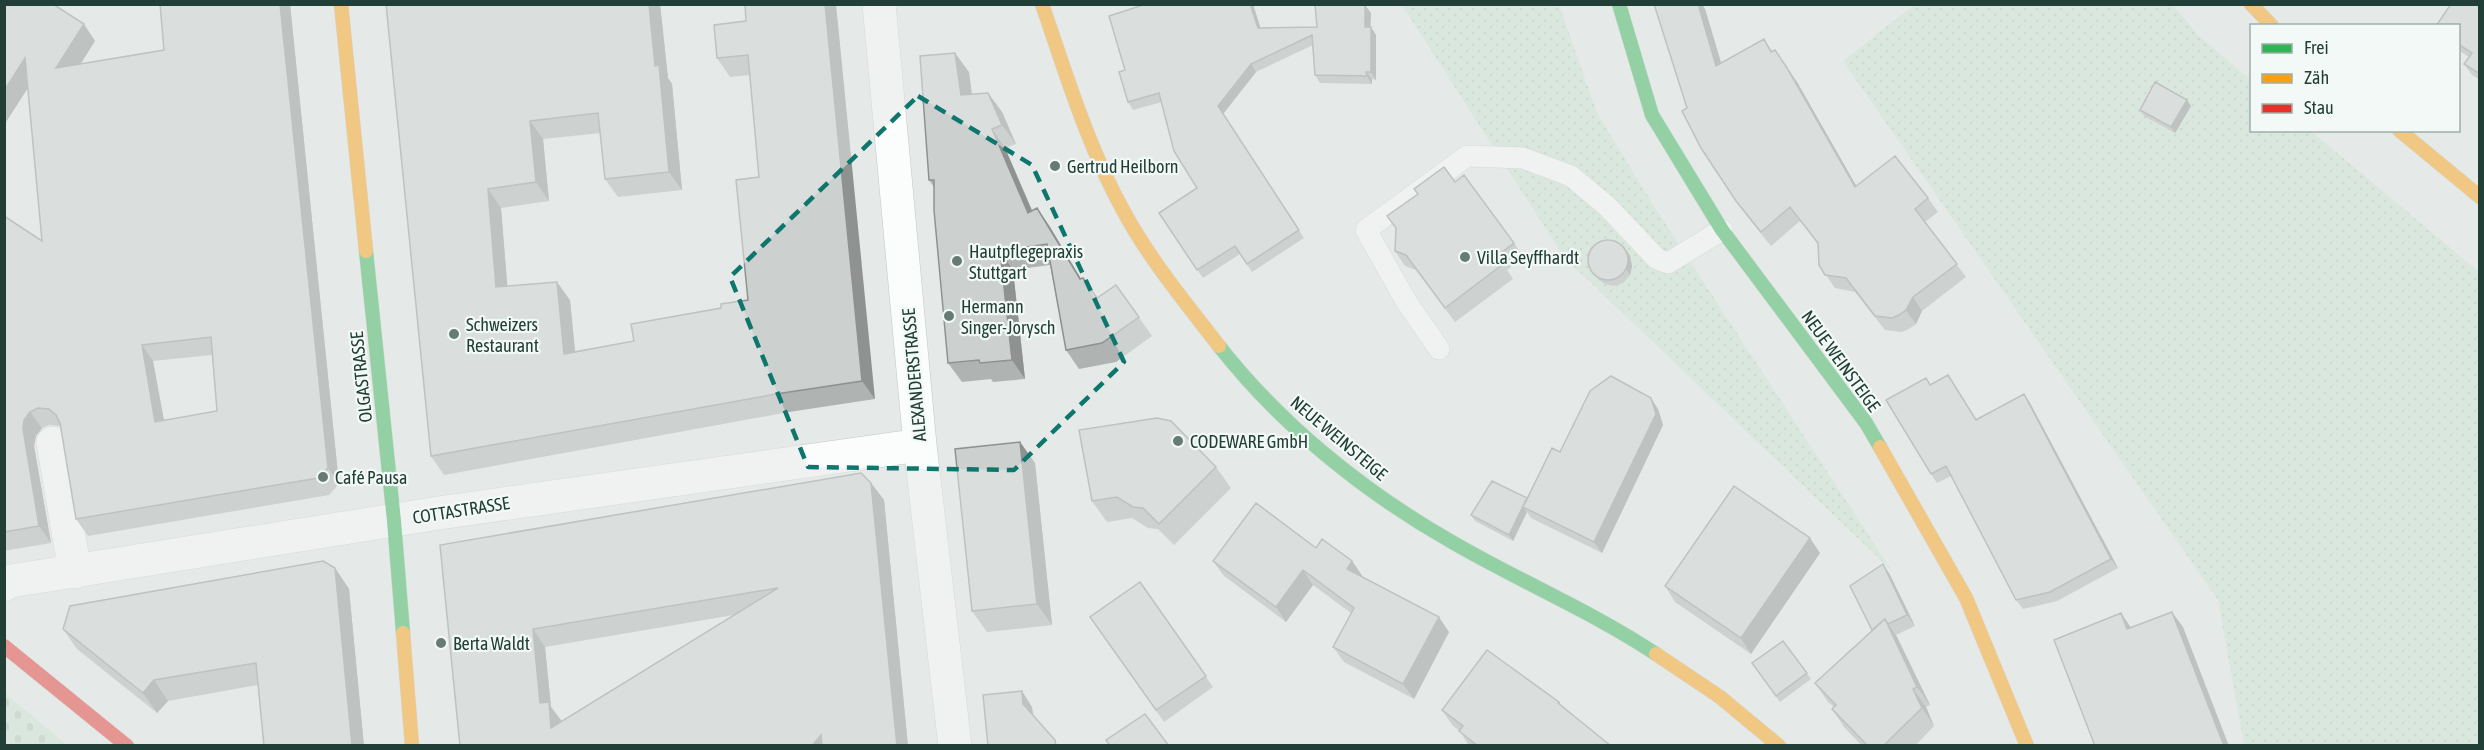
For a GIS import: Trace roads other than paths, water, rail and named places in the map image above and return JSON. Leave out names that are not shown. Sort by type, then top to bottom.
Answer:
[{"type":"street","name":"OLGASTRASSE","points":[[341,4],[394,521],[412,746]]},
{"type":"street","name":"ALEXANDERSTRASSE","points":[[879,4],[920,445],[956,746]]},
{"type":"street","name":"NEUE WEINSTEIGE","points":[[1042,4],[1089,139],[1124,213],[1165,276],[1242,375],[1319,450],[1384,499],[1451,542],[1590,614],[1653,652],[1720,697],[1779,746]]},
{"type":"street","name":"NEUE WEINSTEIGE","points":[[1619,4],[1652,115],[1722,230],[1866,423],[1966,598],[2027,746]]},
{"type":"street","points":[[2251,4],[2270,24]]},
{"type":"street","points":[[2401,132],[2480,197]]},
{"type":"street","points":[[52,443],[75,572]]},
{"type":"street","name":"COTTASTRASSE","points":[[4,585],[11,581],[495,504],[920,445]]},
{"type":"street","points":[[4,646],[128,746]]},
{"type":"lane","points":[[1439,349],[1406,301],[1366,230],[1467,156],[1523,158],[1571,176],[1607,206],[1657,259],[1668,263],[1722,230]]},
{"type":"place","name":"Gertrud Heilborn","points":[[1055,166]]},
{"type":"place","name":"Villa Seyffhardt","points":[[1465,257]]},
{"type":"place","name":"Hautpflegepraxis Stuttgart","points":[[957,261]]},
{"type":"place","name":"Hermann Singer-Jorysch","points":[[949,316]]},
{"type":"place","name":"Schweizers Restaurant","points":[[454,334]]},
{"type":"place","name":"CODEWARE GmbH","points":[[1178,441]]},
{"type":"place","name":"Café Pausa","points":[[323,477]]},
{"type":"place","name":"Berta Waldt","points":[[441,643]]}]
